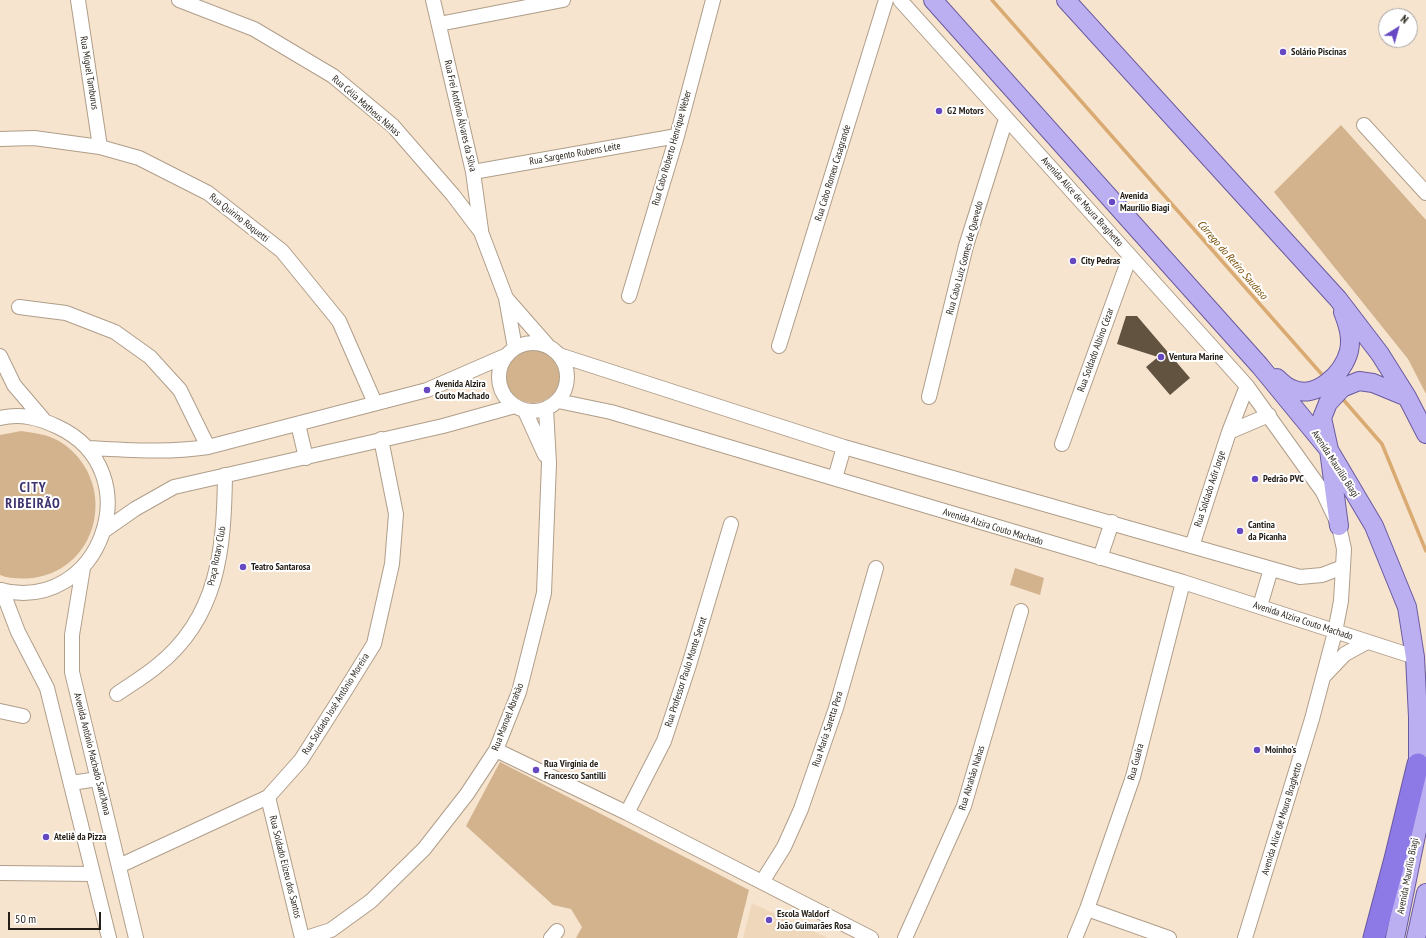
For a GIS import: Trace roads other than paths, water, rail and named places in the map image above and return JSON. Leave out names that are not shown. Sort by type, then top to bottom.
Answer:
[{"type":"highway","points":[[1374,938],[1418,764]]},
{"type":"main road","name":"Avenida Maurílio Biagi","points":[[933,0],[1260,366],[1328,450],[1374,526],[1407,607],[1420,659],[1418,764],[1421,811],[1395,938]]},
{"type":"main road","points":[[1066,0],[1338,300],[1380,354],[1407,397],[1426,434]]},
{"type":"main road","points":[[1338,300],[1348,325],[1350,337],[1349,352],[1343,365],[1330,380],[1322,397],[1322,418],[1339,526]]},
{"type":"main road","points":[[1260,366],[1291,389],[1322,397],[1359,381],[1373,383],[1407,397]]},
{"type":"main road","name":"Avenida Maurílio Biagi","points":[[1416,938],[1426,893]]},
{"type":"street","name":"Rua Miguel Tamburus","points":[[78,0],[100,147]]},
{"type":"street","name":"Rua Célia Matheus Nahas","points":[[179,0],[254,29],[333,76],[393,126],[453,195],[481,232],[506,298],[510,352]]},
{"type":"street","name":"Rua Frei Antônio Álvares da Silva","points":[[433,0],[473,172],[481,232]]},
{"type":"street","points":[[439,24],[563,0]]},
{"type":"street","name":"Rua Cabo Roberto Henrique Weber","points":[[629,296],[677,136],[713,0]]},
{"type":"street","name":"Rua Cabo Romeu Casagrande","points":[[779,346],[886,0]]},
{"type":"street","name":"Avenida Alice de Moura Braghetto","points":[[900,0],[1247,386],[1269,414],[1323,492],[1339,526]]},
{"type":"street","name":"Rua Cabo Luiz Gomes de Quevedo","points":[[929,397],[966,246],[1006,119]]},
{"type":"street","points":[[1364,125],[1426,194]]},
{"type":"street","name":"Rua Sargento Rubens Leite","points":[[473,172],[677,136]]},
{"type":"street","name":"Rua Quirino Roquetti","points":[[0,139],[34,138],[100,147],[139,158],[208,193],[282,251],[339,321],[375,403]]},
{"type":"street","name":"Rua Soldado Albino Cézar","points":[[1062,444],[1130,256]]},
{"type":"street","name":"Rua Célia Matheus Nahas","points":[[506,298],[554,351]]},
{"type":"street","points":[[19,307],[66,313],[115,332],[150,357],[180,390],[208,447]]},
{"type":"street","points":[[89,448],[144,451],[189,450],[208,447],[427,390],[532,343],[844,447],[1112,522],[1271,569],[1300,577],[1311,577],[1322,576],[1343,567]]},
{"type":"street","points":[[510,352],[500,369],[499,383],[504,396],[520,408],[532,412],[546,409],[558,401],[564,393],[567,383],[565,363],[554,351]]},
{"type":"street","points":[[0,356],[14,385],[43,419]]},
{"type":"street","name":"Rua Soldado Adir Jorge","points":[[1192,546],[1229,432],[1247,386]]},
{"type":"street","name":"Avenida Alzira Couto Machado","points":[[558,401],[612,412],[1183,582],[1420,659]]},
{"type":"street","points":[[105,530],[135,509],[174,487],[520,408]]},
{"type":"street","name":"Rua Manoel Abrahão","points":[[520,408],[549,463]]},
{"type":"street","name":"Rua Manoel Abrahão","points":[[306,938],[332,930],[371,901],[424,849],[467,794],[496,750],[519,692],[544,593],[549,463],[546,409]]},
{"type":"street","points":[[1229,432],[1269,414]]},
{"type":"street","points":[[0,418],[12,415],[43,419],[67,431],[89,448],[103,473],[109,502],[105,530],[96,550],[83,568],[68,579],[41,590],[18,593],[1,590]]},
{"type":"street","points":[[298,424],[306,458]]},
{"type":"street","name":"Rua Soldado José Antônio Moreira","points":[[119,866],[268,796],[301,760],[374,644],[392,564],[396,514],[382,439]]},
{"type":"street","points":[[835,478],[844,447]]},
{"type":"street","name":"Praça Rotary Club","points":[[117,694],[158,666],[178,646],[199,619],[214,582],[224,519],[225,475]]},
{"type":"street","points":[[1100,558],[1112,522]]},
{"type":"street","name":"Rua Professor Paulo Monte Serrat","points":[[627,813],[664,741],[689,666],[731,524]]},
{"type":"street","points":[[1335,632],[1341,601],[1344,549],[1339,526]]},
{"type":"street","name":"Avenida Antônio Machado Sant'Anna","points":[[83,568],[72,635],[72,672],[136,938]]},
{"type":"street","name":"Rua Maria Saretta Pera","points":[[762,882],[784,847],[801,809],[836,708],[876,568]]},
{"type":"street","points":[[1260,606],[1271,569]]},
{"type":"street","name":"Rua Guaíra","points":[[1075,938],[1087,909],[1133,777],[1183,582]]},
{"type":"street","points":[[1,590],[18,632],[47,688],[109,938]]},
{"type":"street","name":"Rua Abrahão Nahas","points":[[904,938],[964,806],[1021,611]]},
{"type":"street","name":"Avenida Alice de Moura Braghetto","points":[[1245,938],[1312,719],[1335,632]]},
{"type":"street","name":"Avenida Alice de Moura Braghetto","points":[[1323,677],[1345,654],[1367,642]]},
{"type":"street","points":[[0,711],[23,716]]},
{"type":"street","points":[[496,750],[627,813],[871,938]]},
{"type":"street","points":[[71,783],[98,779]]},
{"type":"street","name":"Rua Soldado Elizeu dos Santos","points":[[268,796],[302,938]]},
{"type":"street","points":[[0,873],[93,874]]},
{"type":"street","points":[[1087,909],[1169,938]]},
{"type":"waterway","name":"Córrego do Retiro Saudoso","points":[[992,0],[1325,378]]},
{"type":"waterway","name":"Córrego do Retiro Saudoso","points":[[1341,397],[1382,444],[1426,551]]},
{"type":"place","name":"Solário Piscinas","points":[[1283,52]]},
{"type":"place","name":"G2 Motors","points":[[939,111]]},
{"type":"place","name":"Avenida Maurílio Biagi","points":[[1112,202]]},
{"type":"place","name":"City Pedras","points":[[1073,261]]},
{"type":"place","name":"Ventura Marine","points":[[1161,357]]},
{"type":"place","name":"Avenida Alzira Couto Machado","points":[[427,390]]},
{"type":"place","name":"Pedrão PVC","points":[[1255,479]]},
{"type":"place","name":"Cantina da Picanha","points":[[1240,531]]},
{"type":"place","name":"Teatro Santarosa","points":[[243,567]]},
{"type":"place","name":"Moinho's","points":[[1257,750]]},
{"type":"place","name":"Rua Virgínia de Francesco Santilli","points":[[536,770]]},
{"type":"place","name":"Ateliê da Pizza","points":[[46,837]]},
{"type":"place","name":"Escola Waldorf João Guimarães Rosa","points":[[769,920]]},
{"type":"district","name":"CITY RIBEIRÃO","points":[[33,496]]}]
